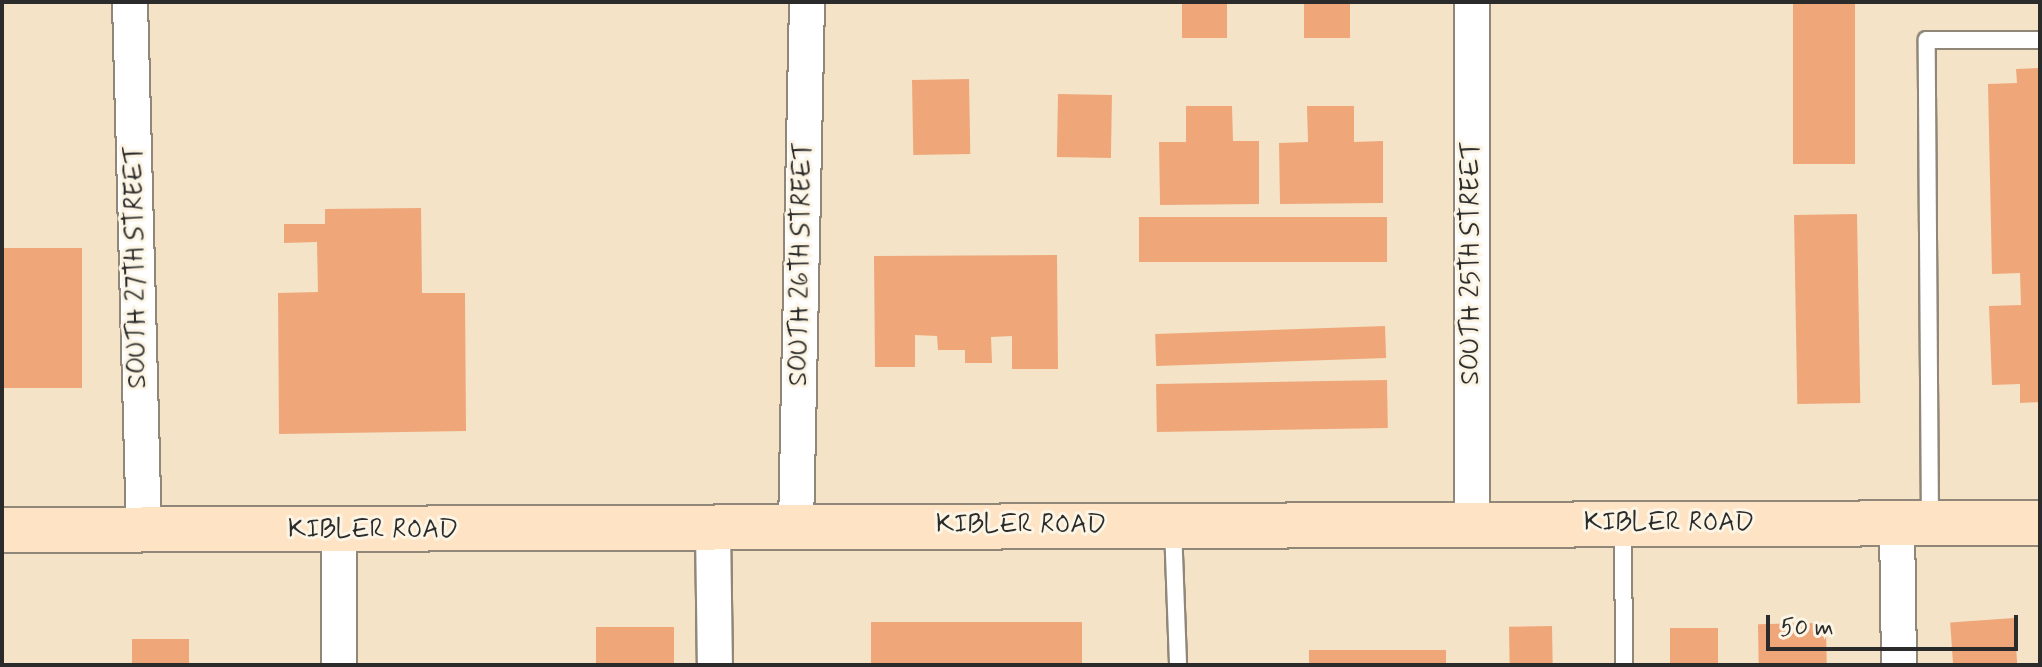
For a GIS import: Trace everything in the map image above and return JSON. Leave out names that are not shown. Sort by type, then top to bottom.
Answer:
[{"type":"main road","name":"KIBLER ROAD","points":[[2,530],[144,532],[2040,523]]},
{"type":"street","name":"SOUTH 27TH STREET","points":[[130,2],[144,532]]},
{"type":"street","name":"SOUTH 26TH STREET","points":[[796,527],[807,2]]},
{"type":"street","name":"SOUTH 25TH STREET","points":[[1472,2],[1472,524]]},
{"type":"street","points":[[1899,665],[1914,523]]},
{"type":"street","points":[[713,528],[715,665]]},
{"type":"street","points":[[339,531],[339,665]]},
{"type":"lane","points":[[1914,523],[1927,40],[2040,40]]},
{"type":"lane","points":[[1623,524],[1624,665]]},
{"type":"lane","points":[[1173,525],[1178,665]]},
{"type":"building","points":[[1182,2],[1227,2],[1227,38],[1182,38]]},
{"type":"building","points":[[1304,2],[1350,2],[1350,38],[1304,38]]},
{"type":"building","points":[[1793,2],[1855,2],[1855,164],[1793,164]]},
{"type":"building","points":[[2040,68],[2040,402],[2020,403],[2020,384],[1992,385],[1989,306],[2021,305],[2020,273],[1992,274],[1988,84],[2017,83],[2016,69]]},
{"type":"building","points":[[969,79],[970,154],[913,155],[912,80]]},
{"type":"building","points":[[1058,94],[1112,95],[1111,158],[1057,157]]},
{"type":"building","points":[[1186,106],[1232,106],[1233,141],[1259,141],[1259,204],[1160,205],[1159,142],[1186,142]]},
{"type":"building","points":[[1307,106],[1354,106],[1354,142],[1383,141],[1383,203],[1280,204],[1279,143],[1308,142]]},
{"type":"building","points":[[421,208],[422,293],[465,293],[466,431],[279,434],[278,293],[318,292],[317,242],[284,243],[284,224],[325,224],[325,209]]},
{"type":"building","points":[[1857,214],[1860,403],[1797,404],[1794,215]]},
{"type":"building","points":[[1139,217],[1387,217],[1387,262],[1139,262]]},
{"type":"building","points":[[2,248],[82,248],[82,388],[2,388]]},
{"type":"building","points":[[1057,255],[1058,369],[1012,369],[1012,336],[991,337],[992,363],[965,363],[965,350],[938,350],[937,336],[915,335],[915,367],[875,367],[874,256]]},
{"type":"building","points":[[1385,326],[1386,358],[1156,366],[1155,334]]},
{"type":"building","points":[[1387,380],[1388,428],[1157,432],[1156,384]]},
{"type":"building","points":[[2014,618],[2017,665],[1953,665],[1950,622]]},
{"type":"building","points":[[871,622],[1082,622],[1082,665],[871,665]]},
{"type":"building","points":[[1826,623],[1827,665],[1759,665],[1758,624]]},
{"type":"building","points":[[1552,626],[1553,665],[1510,665],[1509,627]]},
{"type":"building","points":[[596,627],[674,627],[674,665],[596,665]]},
{"type":"building","points":[[1670,628],[1718,628],[1718,665],[1670,665]]},
{"type":"building","points":[[132,639],[189,639],[189,665],[132,665]]},
{"type":"building","points":[[1309,650],[1446,650],[1446,665],[1309,665]]}]
